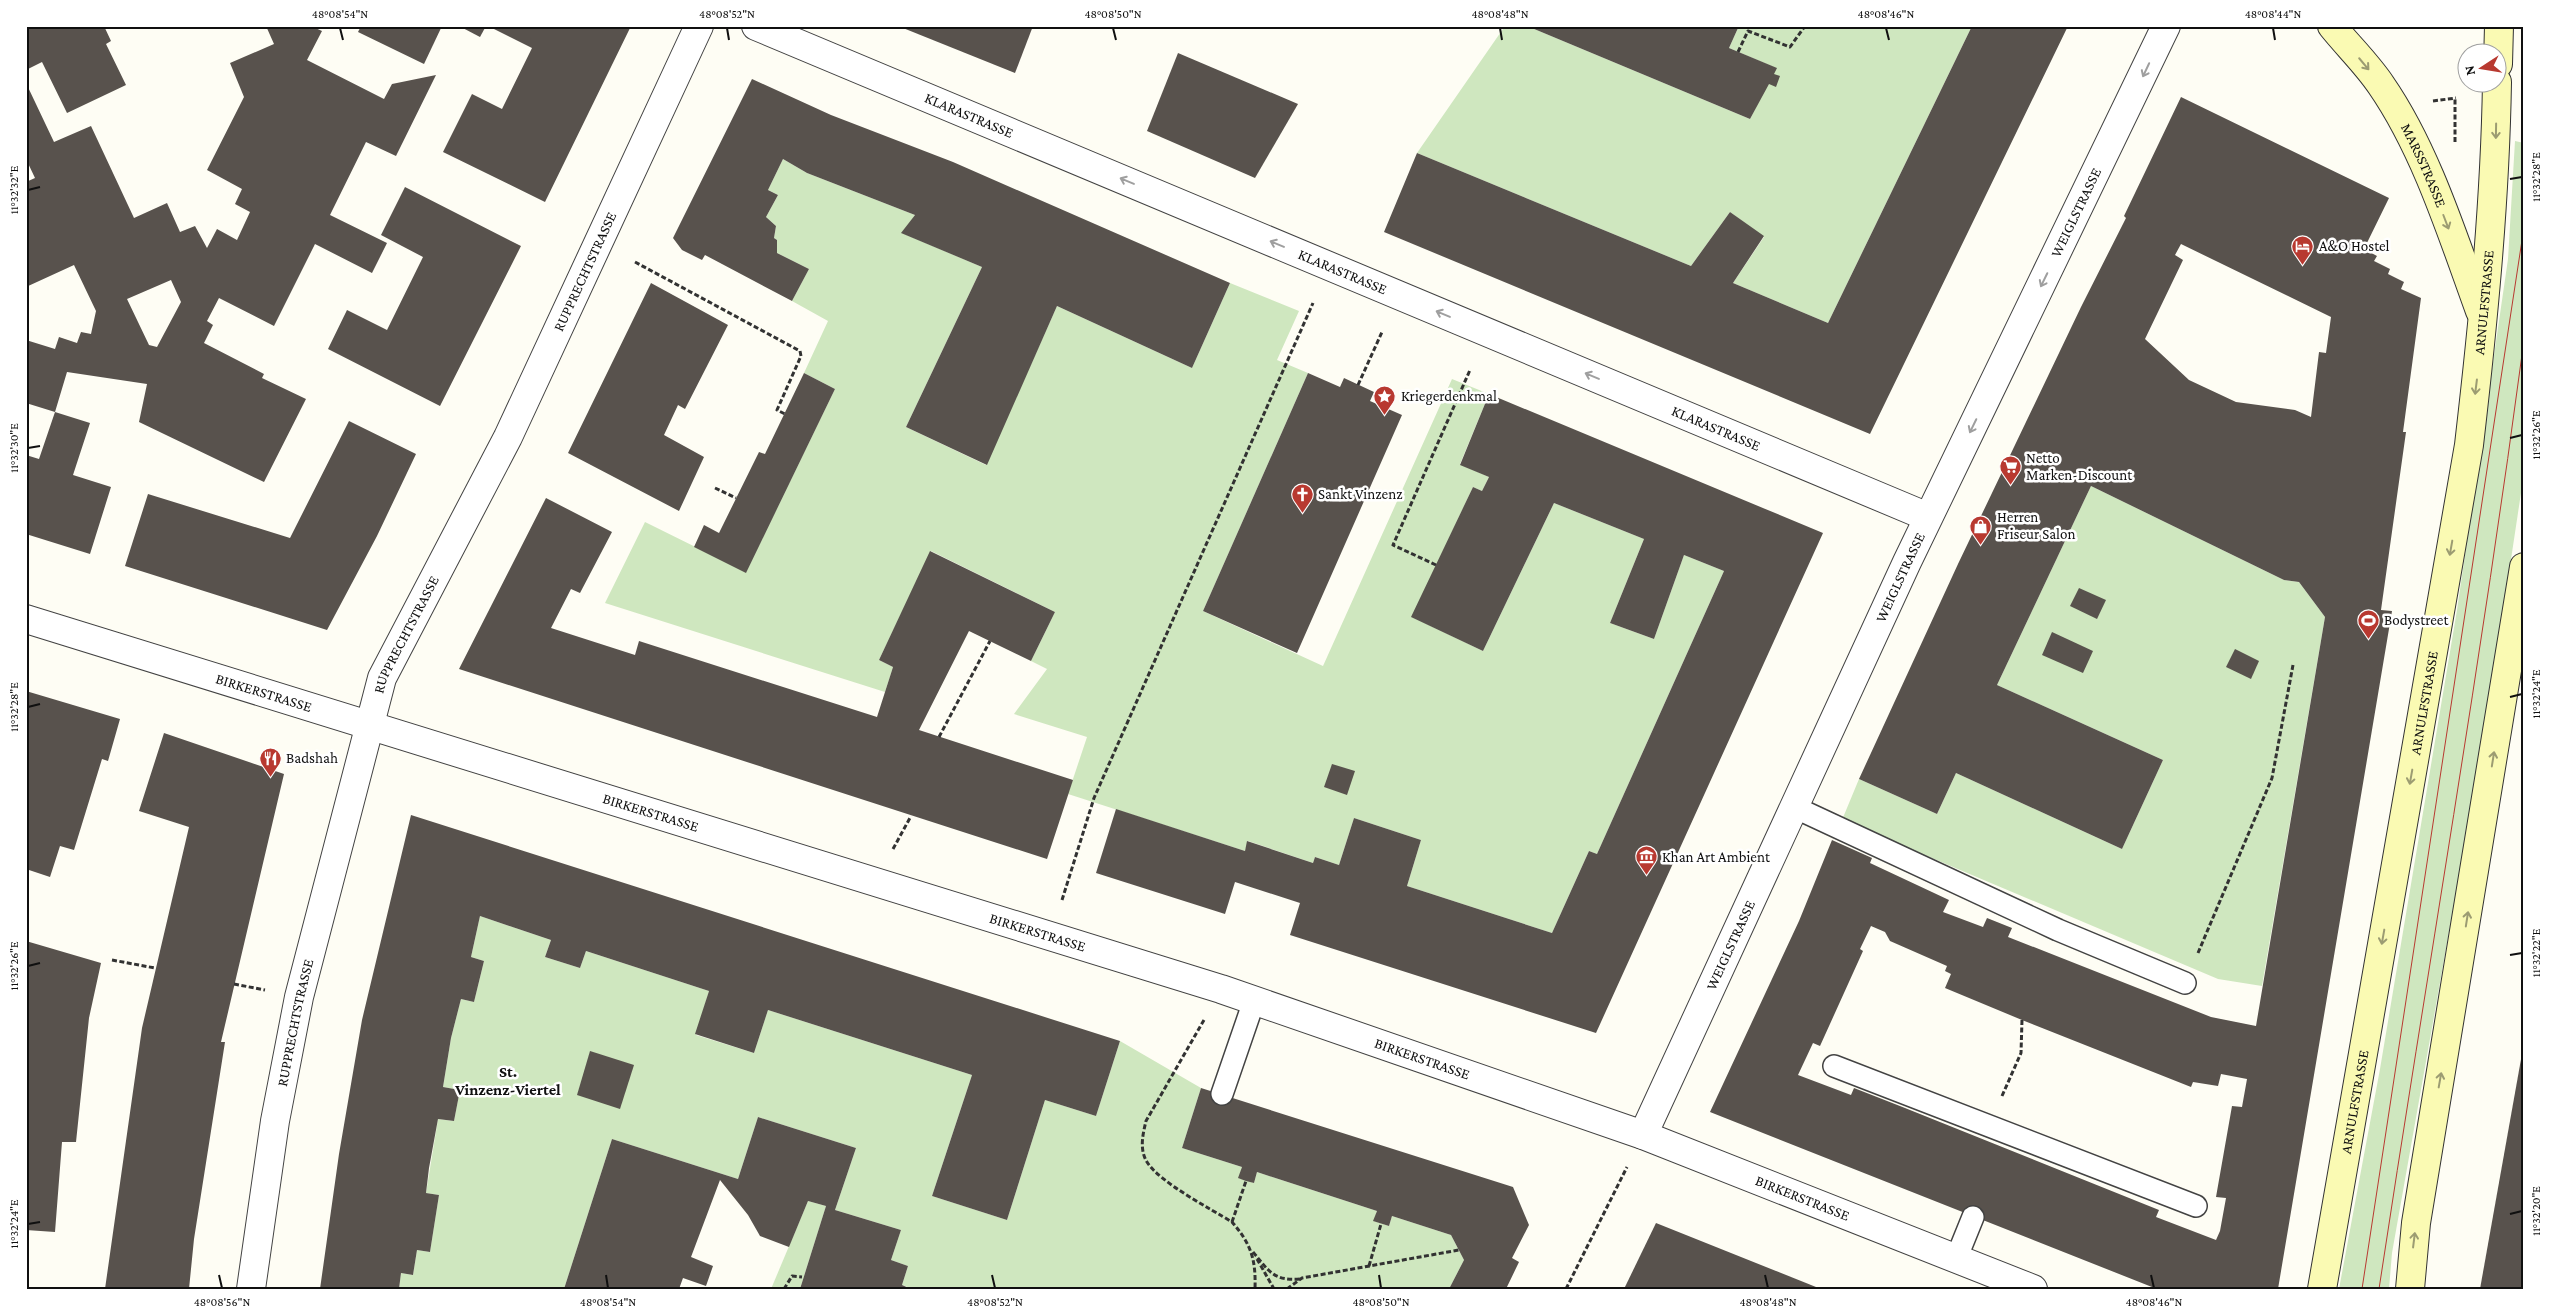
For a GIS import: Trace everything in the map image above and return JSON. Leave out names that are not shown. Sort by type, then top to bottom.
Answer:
[{"type":"main road","name":"MARSSTRASSE","points":[[2332,26],[2381,85],[2409,133],[2427,173],[2484,322]]},
{"type":"main road","points":[[2499,26],[2499,42]]},
{"type":"main road","name":"ARNULFSTRASSE","points":[[2322,1289],[2469,445],[2484,322],[2496,136],[2497,92]]},
{"type":"main road","points":[[2410,1289],[2416,1222],[2524,567]]},
{"type":"street","name":"RUPPRECHTSTRASSE","points":[[251,1289],[275,1122],[299,997],[382,678],[508,437],[699,26]]},
{"type":"street","name":"KLARASTRASSE","points":[[756,26],[1928,517]]},
{"type":"street","name":"WEIGLSTRASSE","points":[[1643,1135],[1928,517],[2166,26]]},
{"type":"street","name":"BIRKERSTRASSE","points":[[26,619],[1221,989],[1643,1135],[2034,1289]]},
{"type":"lane","points":[[1794,807],[2058,930],[2185,984]]},
{"type":"lane","points":[[1222,1094],[1254,1001]]},
{"type":"lane","points":[[1834,1066],[2196,1206]]},
{"type":"lane","points":[[1956,1259],[1973,1217]]},
{"type":"path","points":[[1738,52],[1748,30],[1790,47],[1805,26]]},
{"type":"path","points":[[635,262],[800,351],[801,356],[777,410],[785,414]]},
{"type":"path","points":[[1062,900],[1094,798],[1313,303]]},
{"type":"path","points":[[1358,385],[1382,332]]},
{"type":"path","points":[[1436,565],[1393,545],[1470,370]]},
{"type":"path","points":[[715,488],[736,498]]},
{"type":"path","points":[[939,737],[990,641]]},
{"type":"path","points":[[2185,984],[2272,778],[2293,666]]},
{"type":"path","points":[[112,960],[155,968]]},
{"type":"path","points":[[1221,989],[1170,1084],[1146,1121],[1142,1135],[1143,1150],[1146,1162],[1156,1173],[1232,1222],[1252,1251],[1274,1289]]},
{"type":"path","points":[[1989,1126],[2021,1053],[2022,1020]]},
{"type":"path","points":[[1566,1289],[1643,1135]]},
{"type":"path","points":[[1232,1222],[1246,1181]]},
{"type":"path","points":[[1369,1266],[1381,1224]]},
{"type":"path","points":[[1252,1251],[1279,1278],[1302,1278],[1459,1250]]},
{"type":"path","points":[[1252,1251],[1255,1289]]},
{"type":"path","points":[[784,1289],[792,1276],[802,1276]]},
{"type":"path","points":[[1286,1289],[1302,1278]]},
{"type":"green space","points":[[1505,26],[1527,26],[1750,119],[1776,68],[1729,48],[1738,28],[1734,26],[1972,26],[1828,323],[1733,283],[1764,237],[1730,212],[1691,266],[1417,153]]},
{"type":"green space","points":[[2515,141],[2524,143],[2524,473],[2488,712],[2392,1253],[2389,1289],[2339,1289],[2380,1069],[2457,610],[2508,259]]},
{"type":"green space","points":[[783,159],[807,173],[915,215],[902,233],[982,267],[906,427],[986,465],[1057,306],[1192,368],[1230,283],[1299,311],[1277,360],[1308,373],[1203,611],[1323,666],[1452,379],[1489,394],[1460,464],[1489,477],[1482,491],[1473,487],[1412,617],[1483,651],[1554,503],[1644,539],[1610,623],[1654,639],[1684,555],[1724,571],[1597,854],[1589,851],[1552,933],[1407,886],[1421,840],[1354,818],[1339,865],[1315,857],[1313,863],[1248,841],[1245,851],[1068,794],[1087,737],[1014,714],[1047,669],[1031,661],[1055,612],[931,551],[879,660],[893,667],[885,692],[605,603],[645,522],[746,572],[835,389],[804,373],[828,321],[792,301],[809,269],[777,253],[777,240],[774,238],[776,226],[766,217],[778,195],[768,190]]},
{"type":"green space","points":[[2091,486],[2284,580],[2299,582],[2325,617],[2262,986],[2218,979],[1842,820],[1859,779],[1937,814],[1956,773],[2122,849],[2163,760],[1997,685]]},
{"type":"green space","points":[[480,916],[551,940],[545,957],[580,968],[586,951],[709,991],[696,1035],[754,1053],[768,1010],[972,1075],[932,1196],[1007,1220],[1045,1100],[1096,1116],[1120,1041],[1201,1088],[1182,1148],[1242,1167],[1239,1178],[1254,1183],[1257,1172],[1377,1211],[1374,1221],[1389,1226],[1392,1216],[1451,1235],[1464,1260],[1449,1289],[913,1289],[902,1285],[908,1266],[891,1260],[901,1230],[835,1210],[856,1148],[758,1117],[738,1179],[612,1139],[564,1289],[399,1289],[401,1273],[413,1275],[417,1250],[430,1252],[439,1195],[426,1193],[438,1119],[454,1121],[460,1090],[443,1087],[451,1038],[461,999],[474,1002],[484,961],[471,957]]},
{"type":"green space","points":[[808,1201],[826,1206],[800,1289],[771,1289]]},
{"type":"building","points":[[26,26],[104,26],[111,41],[106,44],[126,85],[67,113],[42,62],[26,70]]},
{"type":"building","points":[[266,26],[311,26],[322,31],[307,60],[384,99],[392,84],[436,75],[396,156],[366,142],[330,215],[387,243],[372,273],[315,244],[274,326],[219,298],[207,321],[213,325],[204,343],[264,374],[262,378],[306,399],[264,482],[139,422],[147,384],[67,372],[55,412],[26,403],[26,340],[55,349],[59,337],[77,343],[81,332],[91,334],[96,311],[74,265],[26,287],[26,182],[35,178],[26,159],[26,83],[54,142],[91,126],[134,218],[167,203],[180,232],[195,226],[207,248],[217,229],[237,240],[250,212],[235,204],[242,189],[207,170],[244,97],[230,63],[274,44]],"holes":[[[171,280],[181,302],[157,347],[149,345],[127,299]]]},
{"type":"building","points":[[361,26],[442,26],[424,64],[358,32]]},
{"type":"building","points":[[459,26],[486,26],[480,37]]},
{"type":"building","points":[[488,26],[631,26],[545,202],[443,152],[472,94],[502,109],[532,48]]},
{"type":"building","points":[[898,26],[1033,26],[1015,73]]},
{"type":"building","points":[[1527,26],[1734,26],[1738,28],[1729,48],[1777,68],[1774,74],[1780,76],[1776,87],[1769,84],[1750,119]]},
{"type":"building","points":[[1972,26],[2068,26],[1870,434],[1384,232],[1417,153],[1691,266],[1730,212],[1764,236],[1733,283],[1828,323]]},
{"type":"building","points":[[1178,53],[1298,104],[1255,178],[1147,131]]},
{"type":"building","points":[[752,79],[831,115],[953,162],[1230,283],[1192,368],[1057,306],[987,465],[906,427],[982,267],[901,233],[915,215],[807,173],[783,159],[768,190],[778,195],[766,217],[776,226],[774,238],[777,240],[777,253],[809,269],[792,301],[705,255],[702,260],[682,250],[673,238]]},
{"type":"building","points":[[2181,97],[2389,198],[2364,249],[2377,256],[2374,261],[2390,269],[2388,274],[2404,282],[2401,289],[2421,298],[2403,432],[2406,432],[2381,610],[2392,611],[2278,1289],[2157,1289],[1710,1112],[1799,921],[1832,840],[1872,858],[1870,863],[1949,900],[1943,912],[1983,927],[1987,918],[2012,928],[2008,937],[2211,1017],[2256,1026],[2325,617],[2299,582],[2284,580],[2091,486],[1997,685],[2163,760],[2122,849],[1956,773],[1937,814],[1859,779],[1958,564],[2081,307],[2126,218],[2124,216]],"holes":[[[2181,244],[2331,317],[2326,353],[2319,352],[2311,417],[2295,410],[2236,402],[2189,380],[2145,339],[2183,260],[2175,255]],[[1871,926],[1885,932],[1890,941],[1947,966],[1945,971],[1951,974],[1945,988],[2022,1020],[2191,1087],[2193,1082],[2218,1086],[2221,1074],[2247,1079],[2242,1107],[2232,1106],[2216,1197],[2226,1198],[2220,1231],[2216,1240],[2156,1217],[2159,1210],[1905,1108],[1854,1088],[1851,1095],[1798,1075],[1813,1043],[1820,1046],[1863,951],[1860,949]]]},
{"type":"building","points":[[405,187],[521,246],[440,406],[328,349],[347,310],[387,330],[423,257],[381,235]]},
{"type":"building","points":[[651,283],[728,325],[685,409],[678,405],[664,435],[704,457],[679,511],[568,453]]},
{"type":"building","points":[[804,373],[835,389],[746,573],[694,547],[704,525],[719,533],[759,452],[765,454]]},
{"type":"building","name":"Sankt Vinzenz","points":[[1308,373],[1340,387],[1344,378],[1374,392],[1370,401],[1402,415],[1297,653],[1203,611]]},
{"type":"building","points":[[1489,394],[1823,533],[1596,1033],[1290,935],[1300,903],[1235,882],[1225,914],[1096,873],[1116,809],[1245,851],[1247,841],[1313,863],[1315,857],[1339,865],[1354,818],[1421,840],[1407,886],[1552,933],[1589,851],[1597,854],[1724,571],[1684,555],[1654,639],[1610,623],[1644,539],[1554,503],[1483,651],[1411,617],[1473,487],[1482,491],[1489,477],[1460,465]]},
{"type":"building","points":[[55,412],[90,423],[73,475],[111,487],[90,554],[26,534],[26,455],[39,459]]},
{"type":"building","points":[[349,421],[416,454],[377,536],[327,630],[125,566],[148,494],[290,538]]},
{"type":"building","points":[[546,498],[612,532],[580,593],[571,589],[551,628],[635,655],[639,641],[877,717],[893,667],[879,660],[930,551],[1055,612],[1031,661],[969,631],[919,730],[1073,780],[1047,859],[459,669]]},
{"type":"building","points":[[2079,588],[2106,600],[2097,619],[2070,606]]},
{"type":"building","points":[[2052,632],[2093,651],[2083,673],[2042,655]]},
{"type":"building","points":[[2235,649],[2259,661],[2251,679],[2226,667]]},
{"type":"building","points":[[26,691],[120,719],[108,761],[102,759],[74,850],[60,846],[50,877],[26,869]]},
{"type":"building","points":[[164,733],[284,774],[221,1042],[225,1042],[194,1239],[189,1289],[105,1289],[142,1028],[189,827],[139,811]]},
{"type":"building","points":[[1332,764],[1355,771],[1347,795],[1324,787]]},
{"type":"building","points":[[411,815],[1120,1041],[1096,1116],[1045,1100],[1007,1220],[932,1196],[972,1075],[768,1010],[754,1053],[695,1034],[709,991],[586,951],[580,968],[545,957],[551,940],[480,916],[471,957],[484,961],[474,1002],[461,999],[451,1038],[443,1087],[460,1090],[454,1121],[438,1119],[429,1168],[426,1193],[439,1195],[430,1252],[417,1250],[413,1275],[401,1273],[399,1289],[320,1289],[339,1154],[362,1020]]},
{"type":"building","points":[[26,941],[101,963],[89,1018],[76,1142],[62,1142],[55,1232],[26,1230]]},
{"type":"building","points":[[2523,1048],[2524,1289],[2480,1289]]},
{"type":"building","points":[[590,1051],[634,1065],[620,1109],[577,1095]]},
{"type":"building","points":[[1201,1088],[1513,1187],[1529,1225],[1512,1258],[1519,1262],[1506,1289],[1449,1289],[1464,1260],[1451,1235],[1392,1216],[1389,1226],[1373,1221],[1377,1211],[1257,1172],[1254,1183],[1246,1181],[1238,1178],[1242,1167],[1182,1148]]},
{"type":"building","points":[[758,1117],[856,1148],[835,1210],[901,1230],[891,1260],[908,1266],[902,1285],[911,1289],[800,1289],[826,1206],[808,1201],[789,1247],[760,1236],[748,1215],[720,1180],[691,1257],[713,1266],[706,1286],[683,1278],[679,1289],[564,1289],[612,1139],[738,1179]]},
{"type":"building","points":[[1656,1223],[1821,1289],[1624,1289]]},
{"type":"tram line","points":[[2362,1289],[2524,227]]},
{"type":"tram line","points":[[2379,1289],[2472,696],[2524,340]]},
{"type":"place","name":"A&O Hostel","points":[[2303,265]]},
{"type":"place","name":"Kriegerdenkmal","points":[[1385,415]]},
{"type":"place","name":"Netto Marken-Discount","points":[[2010,486]]},
{"type":"place","name":"Sankt Vinzenz","points":[[1302,513]]},
{"type":"place","name":"Herren Friseur Salon","points":[[1981,545]]},
{"type":"place","name":"Bodystreet","points":[[2368,639]]},
{"type":"place","name":"Badshah","points":[[270,777]]},
{"type":"place","name":"Khan Art Ambient","points":[[1646,876]]},
{"type":"district","name":"St. Vinzenz-Viertel","points":[[508,1080]]}]
